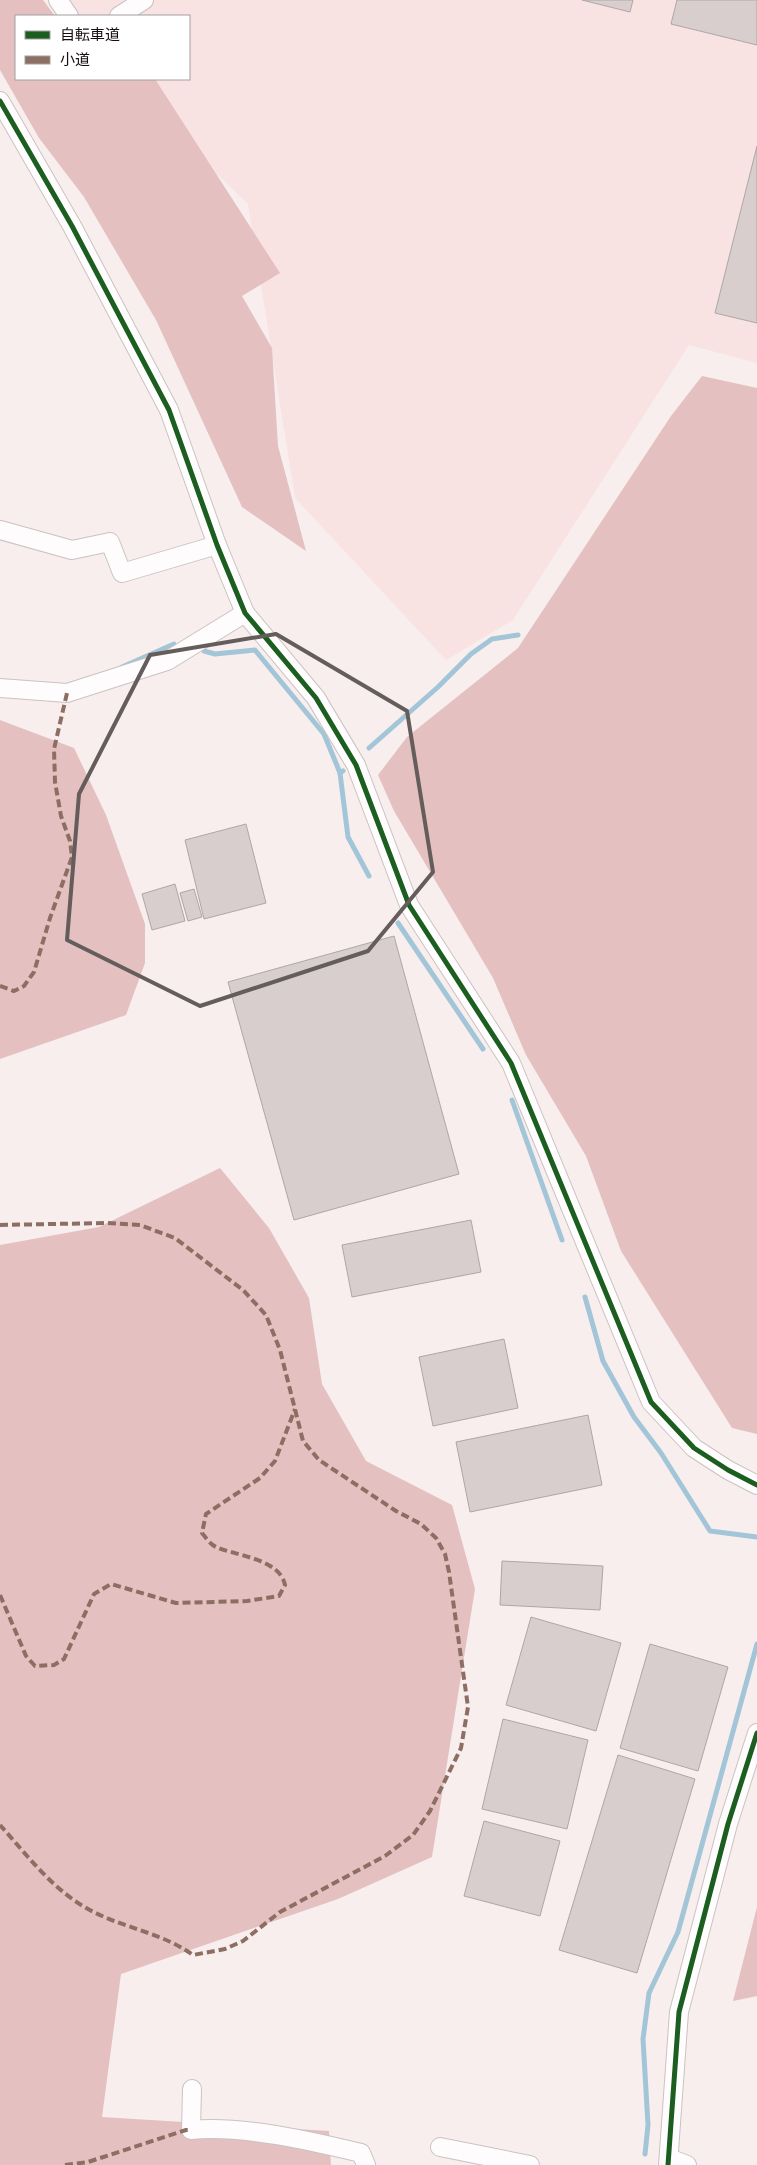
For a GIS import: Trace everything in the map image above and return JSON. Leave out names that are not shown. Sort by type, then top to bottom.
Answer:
[{"type":"street","points":[[58,0],[68,15]]},
{"type":"street","points":[[121,15],[144,0]]},
{"type":"street","points":[[0,101],[72,226],[169,410],[217,545],[245,613],[316,698],[356,765],[408,905],[511,1063],[651,1402],[694,1448],[728,1470],[757,1485]]},
{"type":"street","points":[[0,530],[72,550],[110,542],[122,573],[217,545]]},
{"type":"street","points":[[0,688],[67,693],[166,661],[245,613]]},
{"type":"street","points":[[687,2165],[669,2161],[679,2012],[728,1824],[757,1733]]},
{"type":"street","points":[[192,2089],[191,2130],[204,2129],[273,2135],[315,2142],[362,2153],[366,2165]]},
{"type":"street","points":[[440,2147],[530,2165]]},
{"type":"highlighted area","points":[[276,634],[407,711],[433,872],[368,951],[200,1006],[67,940],[79,794],[150,655]]},
{"type":"shaded area","points":[[0,0],[43,0],[54,15],[15,15],[15,80],[156,80],[280,273],[242,296],[272,348],[278,446],[306,551],[242,507],[156,320],[84,197],[39,138],[0,70]]},
{"type":"shaded area","points":[[52,0],[757,0],[757,363],[689,345],[513,620],[446,660],[295,498],[248,204],[119,80],[190,80],[190,15],[62,15]]},
{"type":"shaded area","points":[[702,376],[757,388],[757,1434],[732,1428],[621,1251],[586,1156],[526,1055],[493,978],[394,811],[378,775],[407,737],[518,648],[671,416]]},
{"type":"shaded area","points":[[0,720],[74,748],[106,815],[145,924],[145,963],[126,1015],[0,1059]]},
{"type":"shaded area","points":[[220,1168],[269,1228],[309,1298],[322,1384],[366,1461],[452,1505],[475,1589],[432,1857],[338,1899],[121,1974],[102,2117],[329,2131],[331,2165],[0,2165],[0,1245],[99,1227]]},
{"type":"shaded area","points":[[757,1907],[757,1996],[733,2001]]},
{"type":"building","points":[[582,0],[633,0],[630,12]]},
{"type":"building","points":[[677,0],[757,0],[757,45],[671,24]]},
{"type":"building","points":[[757,146],[757,323],[715,313]]},
{"type":"building","points":[[246,824],[266,903],[204,919],[185,840]]},
{"type":"building","points":[[175,884],[185,921],[152,930],[142,894]]},
{"type":"building","points":[[194,889],[202,917],[188,921],[180,893]]},
{"type":"building","points":[[394,936],[459,1174],[294,1220],[228,982]]},
{"type":"building","points":[[471,1220],[481,1272],[352,1297],[342,1245]]},
{"type":"building","points":[[504,1339],[518,1408],[433,1426],[419,1357]]},
{"type":"building","points":[[588,1415],[602,1485],[470,1512],[456,1442]]},
{"type":"building","points":[[502,1561],[603,1566],[600,1610],[500,1605]]},
{"type":"building","points":[[531,1617],[621,1643],[596,1731],[506,1705]]},
{"type":"building","points":[[650,1644],[728,1667],[698,1771],[620,1748]]},
{"type":"building","points":[[503,1719],[588,1740],[567,1829],[482,1809]]},
{"type":"building","points":[[618,1755],[695,1779],[637,1973],[559,1950]]},
{"type":"building","points":[[484,1821],[560,1841],[540,1916],[464,1896]]},
{"type":"waterway","points":[[369,748],[438,687],[471,654],[492,639],[518,635]]},
{"type":"waterway","points":[[122,667],[174,644]]},
{"type":"waterway","points":[[204,651],[215,654],[255,650],[324,734],[340,773]]},
{"type":"waterway","points":[[343,771],[340,773],[348,837],[369,876]]},
{"type":"waterway","points":[[398,923],[483,1049]]},
{"type":"waterway","points":[[512,1100],[562,1240]]},
{"type":"waterway","points":[[585,1297],[603,1361],[634,1417],[661,1453],[710,1531],[757,1537]]},
{"type":"waterway","points":[[645,2154],[648,2125],[643,2039],[649,1993],[678,1932],[757,1644]]},
{"type":"marked path","points":[[0,986],[14,991],[24,986],[34,972],[50,918],[72,857],[70,841],[61,816],[55,782],[54,749],[67,693]]},
{"type":"marked path","points":[[0,1225],[106,1223],[140,1225],[175,1238],[243,1290],[266,1315],[280,1350],[303,1441],[319,1460],[396,1511],[421,1524],[436,1538],[445,1554],[468,1707],[461,1748],[430,1811],[413,1835],[385,1856],[280,1912],[243,1941],[225,1949],[193,1955],[155,1935],[114,1921],[88,1909],[51,1882],[0,1825]]},
{"type":"marked path","points":[[0,1595],[26,1656],[35,1666],[54,1665],[64,1659],[94,1594],[111,1584],[176,1603],[247,1601],[279,1596],[285,1585],[275,1569],[267,1564],[216,1547],[202,1533],[206,1514],[260,1478],[275,1461],[295,1409]]},
{"type":"marked path","points":[[65,2165],[88,2162],[191,2130]]},
{"type":"cycle path","points":[[0,101],[72,226],[169,410],[217,545],[245,613],[316,698],[356,765],[409,905],[511,1063],[651,1402],[694,1448],[728,1470],[757,1485]]},
{"type":"cycle path","points":[[668,2165],[679,2012],[728,1824],[757,1733]]}]
